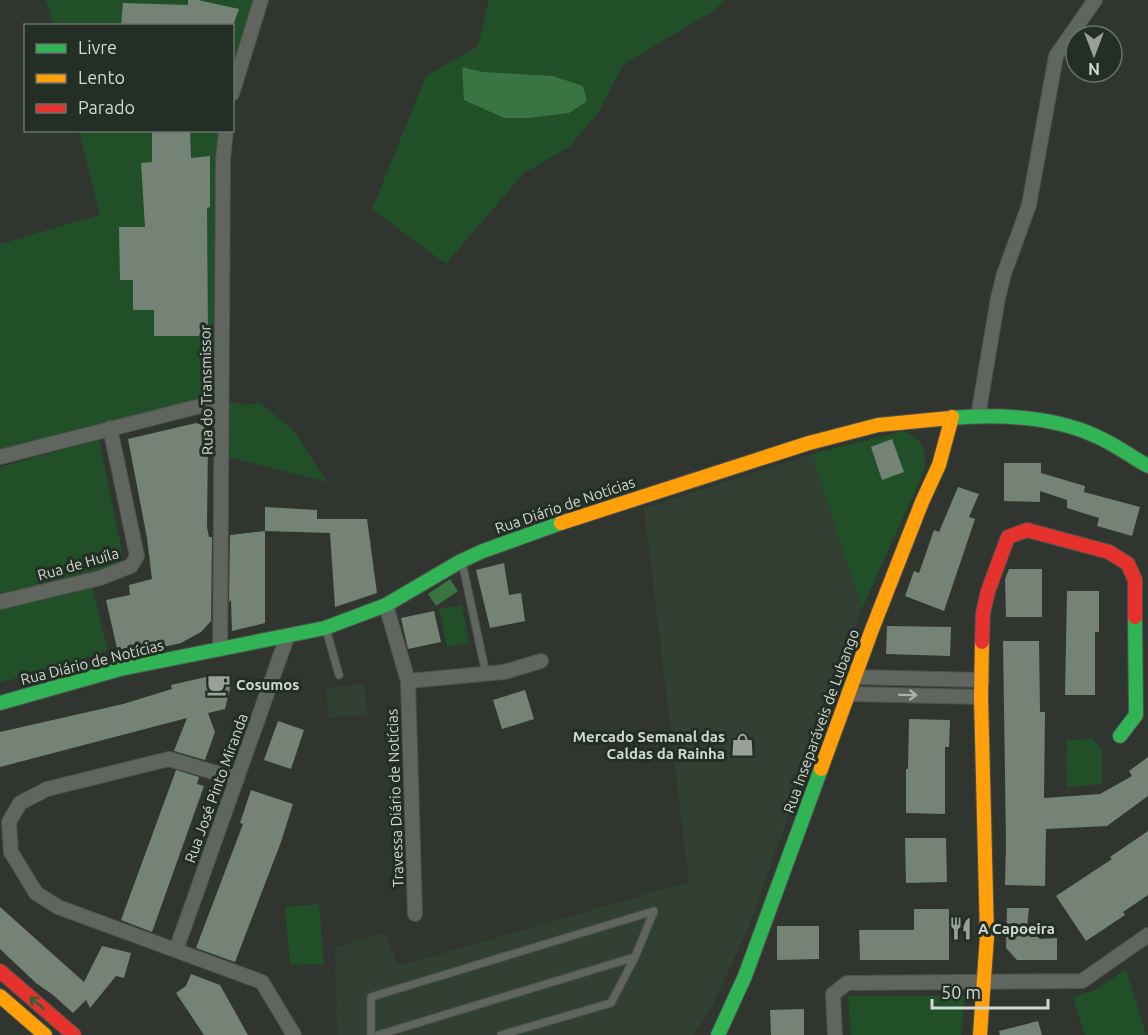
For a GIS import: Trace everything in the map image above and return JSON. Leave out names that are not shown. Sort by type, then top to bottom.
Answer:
[{"type":"street","points":[[234,88],[261,0]]},
{"type":"street","points":[[978,416],[998,298],[1004,274],[1029,205],[1056,56],[1095,0]]},
{"type":"street","name":"Rua do Transmissor","points":[[220,650],[223,456],[220,401],[223,159],[226,132]]},
{"type":"street","points":[[0,457],[220,401]]},
{"type":"street","name":"Rua Diário de Notícias","points":[[0,703],[120,669],[325,628],[386,605],[483,550],[574,518],[843,432],[878,425],[952,417],[1020,418],[1072,427],[1100,438],[1148,466]]},
{"type":"street","name":"Rua Inseparáveis de Lubango","points":[[718,1035],[746,976],[892,577],[939,465],[952,417]]},
{"type":"street","name":"Rua de Huíla","points":[[0,602],[100,578],[131,566],[137,556],[110,428]]},
{"type":"street","points":[[980,1035],[987,936],[981,697],[983,613],[988,591],[1008,537],[1027,530],[1109,552],[1128,564],[1135,580],[1136,715],[1119,736]]},
{"type":"street","name":"Travessa Diário de Notícias","points":[[386,605],[408,681],[416,914]]},
{"type":"street","name":"Rua José Pinto Miranda","points":[[176,950],[287,637]]},
{"type":"street","points":[[408,681],[504,672],[541,662]]},
{"type":"street","points":[[855,677],[982,680]]},
{"type":"street","points":[[850,694],[981,697]]},
{"type":"street","points":[[237,778],[169,759],[47,789],[20,803],[9,822],[11,852],[36,892],[58,907],[262,982],[294,1035]]},
{"type":"street","points":[[835,1035],[833,994],[847,983],[1082,981],[1148,935]]},
{"type":"street","points":[[0,971],[74,1035]]},
{"type":"street","points":[[0,996],[45,1035]]},
{"type":"lane","points":[[461,561],[486,674]]},
{"type":"lane","points":[[325,628],[339,675]]},
{"type":"lane","points":[[371,1035],[371,997],[654,911],[635,957],[611,1003],[501,1035]]},
{"type":"lane","points":[[378,1035],[635,957]]},
{"type":"shaded area","points":[[46,0],[261,0],[234,91],[234,24],[53,24]]},
{"type":"shaded area","points":[[489,0],[725,0],[715,10],[623,65],[598,113],[569,147],[524,173],[446,264],[372,209],[426,76],[478,46]]},
{"type":"shaded area","points":[[462,67],[483,72],[553,76],[583,86],[587,101],[569,113],[529,118],[504,118],[464,100]]},
{"type":"shaded area","points":[[79,132],[226,132],[220,400],[246,405],[260,403],[295,432],[327,482],[223,456],[220,401],[0,457],[0,244],[100,215]]},
{"type":"shaded area","points":[[903,431],[922,445],[925,469],[862,609],[812,454]]},
{"type":"shaded area","points":[[99,440],[123,556],[118,566],[90,577],[108,651],[0,683],[0,467]]},
{"type":"shaded area","name":"Mercado Semanal das Caldas da Rainha","points":[[812,454],[862,609],[749,926],[712,1007],[694,1035],[337,1035],[335,948],[385,932],[398,966],[689,882],[644,508]]},
{"type":"shaded area","points":[[450,579],[458,591],[436,606],[428,594]]},
{"type":"shaded area","points":[[462,605],[469,643],[447,647],[439,609]]},
{"type":"shaded area","points":[[365,684],[367,715],[329,718],[326,688]]},
{"type":"shaded area","points":[[1092,739],[1102,749],[1102,784],[1066,787],[1067,740]]},
{"type":"shaded area","points":[[319,904],[324,964],[290,965],[285,907]]},
{"type":"shaded area","points":[[1126,969],[1146,1035],[1085,1035],[1073,997],[1095,990]]},
{"type":"shaded area","points":[[848,996],[965,996],[961,1035],[851,1035]]},
{"type":"building","points":[[188,0],[198,0],[239,9],[234,24],[121,24],[123,3],[188,5]]},
{"type":"building","points":[[152,132],[190,132],[191,158],[210,156],[210,207],[207,208],[208,336],[154,336],[154,310],[133,310],[133,280],[120,280],[119,227],[145,227],[141,163],[152,162]]},
{"type":"building","points":[[196,423],[207,427],[208,435],[207,527],[209,537],[212,537],[211,621],[201,632],[181,643],[119,657],[106,600],[130,595],[129,585],[152,579],[147,538],[128,439]]},
{"type":"building","points":[[892,439],[904,472],[882,480],[871,447]]},
{"type":"building","points":[[1004,463],[1041,463],[1041,473],[1085,486],[1084,492],[1140,507],[1132,536],[1097,526],[1099,518],[1067,508],[1067,500],[1040,491],[1040,502],[1004,501]]},
{"type":"building","points":[[958,487],[979,494],[969,517],[975,519],[944,611],[905,596],[914,571],[919,573],[934,530],[939,532]]},
{"type":"building","points":[[265,507],[317,510],[317,519],[367,519],[377,593],[335,607],[330,533],[265,531]]},
{"type":"building","points":[[265,531],[265,623],[232,631],[231,600],[229,602],[230,535]]},
{"type":"building","points":[[504,563],[509,595],[521,593],[525,621],[490,628],[476,570]]},
{"type":"building","points":[[1009,569],[1042,569],[1042,617],[1006,617],[1005,579]]},
{"type":"building","points":[[1067,591],[1099,591],[1099,632],[1095,632],[1095,695],[1065,695]]},
{"type":"building","points":[[434,611],[441,642],[408,649],[401,618]]},
{"type":"building","points":[[887,626],[951,627],[950,656],[886,654]]},
{"type":"building","points":[[1003,641],[1039,641],[1040,712],[1045,712],[1044,798],[1100,794],[1132,776],[1129,771],[1148,757],[1148,796],[1107,826],[1046,829],[1045,886],[1005,885]]},
{"type":"building","points":[[210,676],[232,680],[225,709],[208,713],[215,732],[205,760],[174,751],[187,718],[0,767],[0,732],[123,704],[172,689],[171,685]]},
{"type":"building","points":[[525,690],[534,719],[502,729],[493,700]]},
{"type":"building","points":[[909,719],[950,720],[949,747],[945,747],[945,814],[906,813]]},
{"type":"building","points":[[278,721],[304,730],[291,769],[264,760]]},
{"type":"building","points":[[176,770],[199,777],[197,784],[204,786],[152,932],[121,920]]},
{"type":"building","points":[[251,790],[293,804],[281,842],[235,962],[196,948],[243,824],[240,823]]},
{"type":"building","points":[[1148,831],[1148,895],[1123,912],[1125,915],[1086,941],[1056,896],[1112,859],[1110,857]]},
{"type":"building","points":[[905,838],[946,838],[947,882],[906,883]]},
{"type":"building","points":[[0,907],[84,982],[102,946],[131,953],[124,978],[116,976],[90,1008],[86,1000],[73,1013],[36,983],[0,949]]},
{"type":"building","points":[[1007,908],[1029,908],[1027,927],[1040,939],[1057,938],[1057,960],[1017,960],[1006,948]]},
{"type":"building","points":[[914,909],[949,909],[949,960],[860,960],[859,930],[914,930]]},
{"type":"building","points":[[777,926],[819,926],[819,959],[777,960]]},
{"type":"building","points":[[191,974],[220,985],[248,1035],[204,1035],[176,993],[186,986]]},
{"type":"building","points":[[804,1009],[804,1035],[771,1035],[770,1010]]},
{"type":"building","points":[[1038,1021],[1042,1035],[1000,1035],[999,1031]]},
{"type":"traffic: fast","points":[[950,418],[988,416],[1026,418],[1064,425],[1100,438],[1148,466]]},
{"type":"traffic: fast","points":[[0,703],[120,669],[325,628],[386,605],[461,561],[483,551],[561,523]]},
{"type":"traffic: fast","points":[[1120,736],[1136,715],[1135,617]]},
{"type":"traffic: fast","points":[[718,1035],[745,976],[821,769]]},
{"type":"traffic: slow","points":[[821,769],[871,632],[939,465],[952,417]]},
{"type":"traffic: slow","points":[[561,523],[809,443],[878,425],[950,418]]},
{"type":"traffic: slow","points":[[980,1035],[987,936],[981,697],[982,642]]},
{"type":"traffic: slow","points":[[0,996],[45,1035]]},
{"type":"traffic: jam","points":[[982,642],[983,613],[988,591],[1008,537],[1027,530],[1109,552],[1128,564],[1135,580],[1135,617]]},
{"type":"traffic: jam","points":[[0,971],[74,1035]]},
{"type":"place","name":"Cosumos","points":[[218,684]]},
{"type":"place","name":"Mercado Semanal das Caldas da Rainha","points":[[743,745]]},
{"type":"place","name":"A Capoeira","points":[[960,928]]}]
